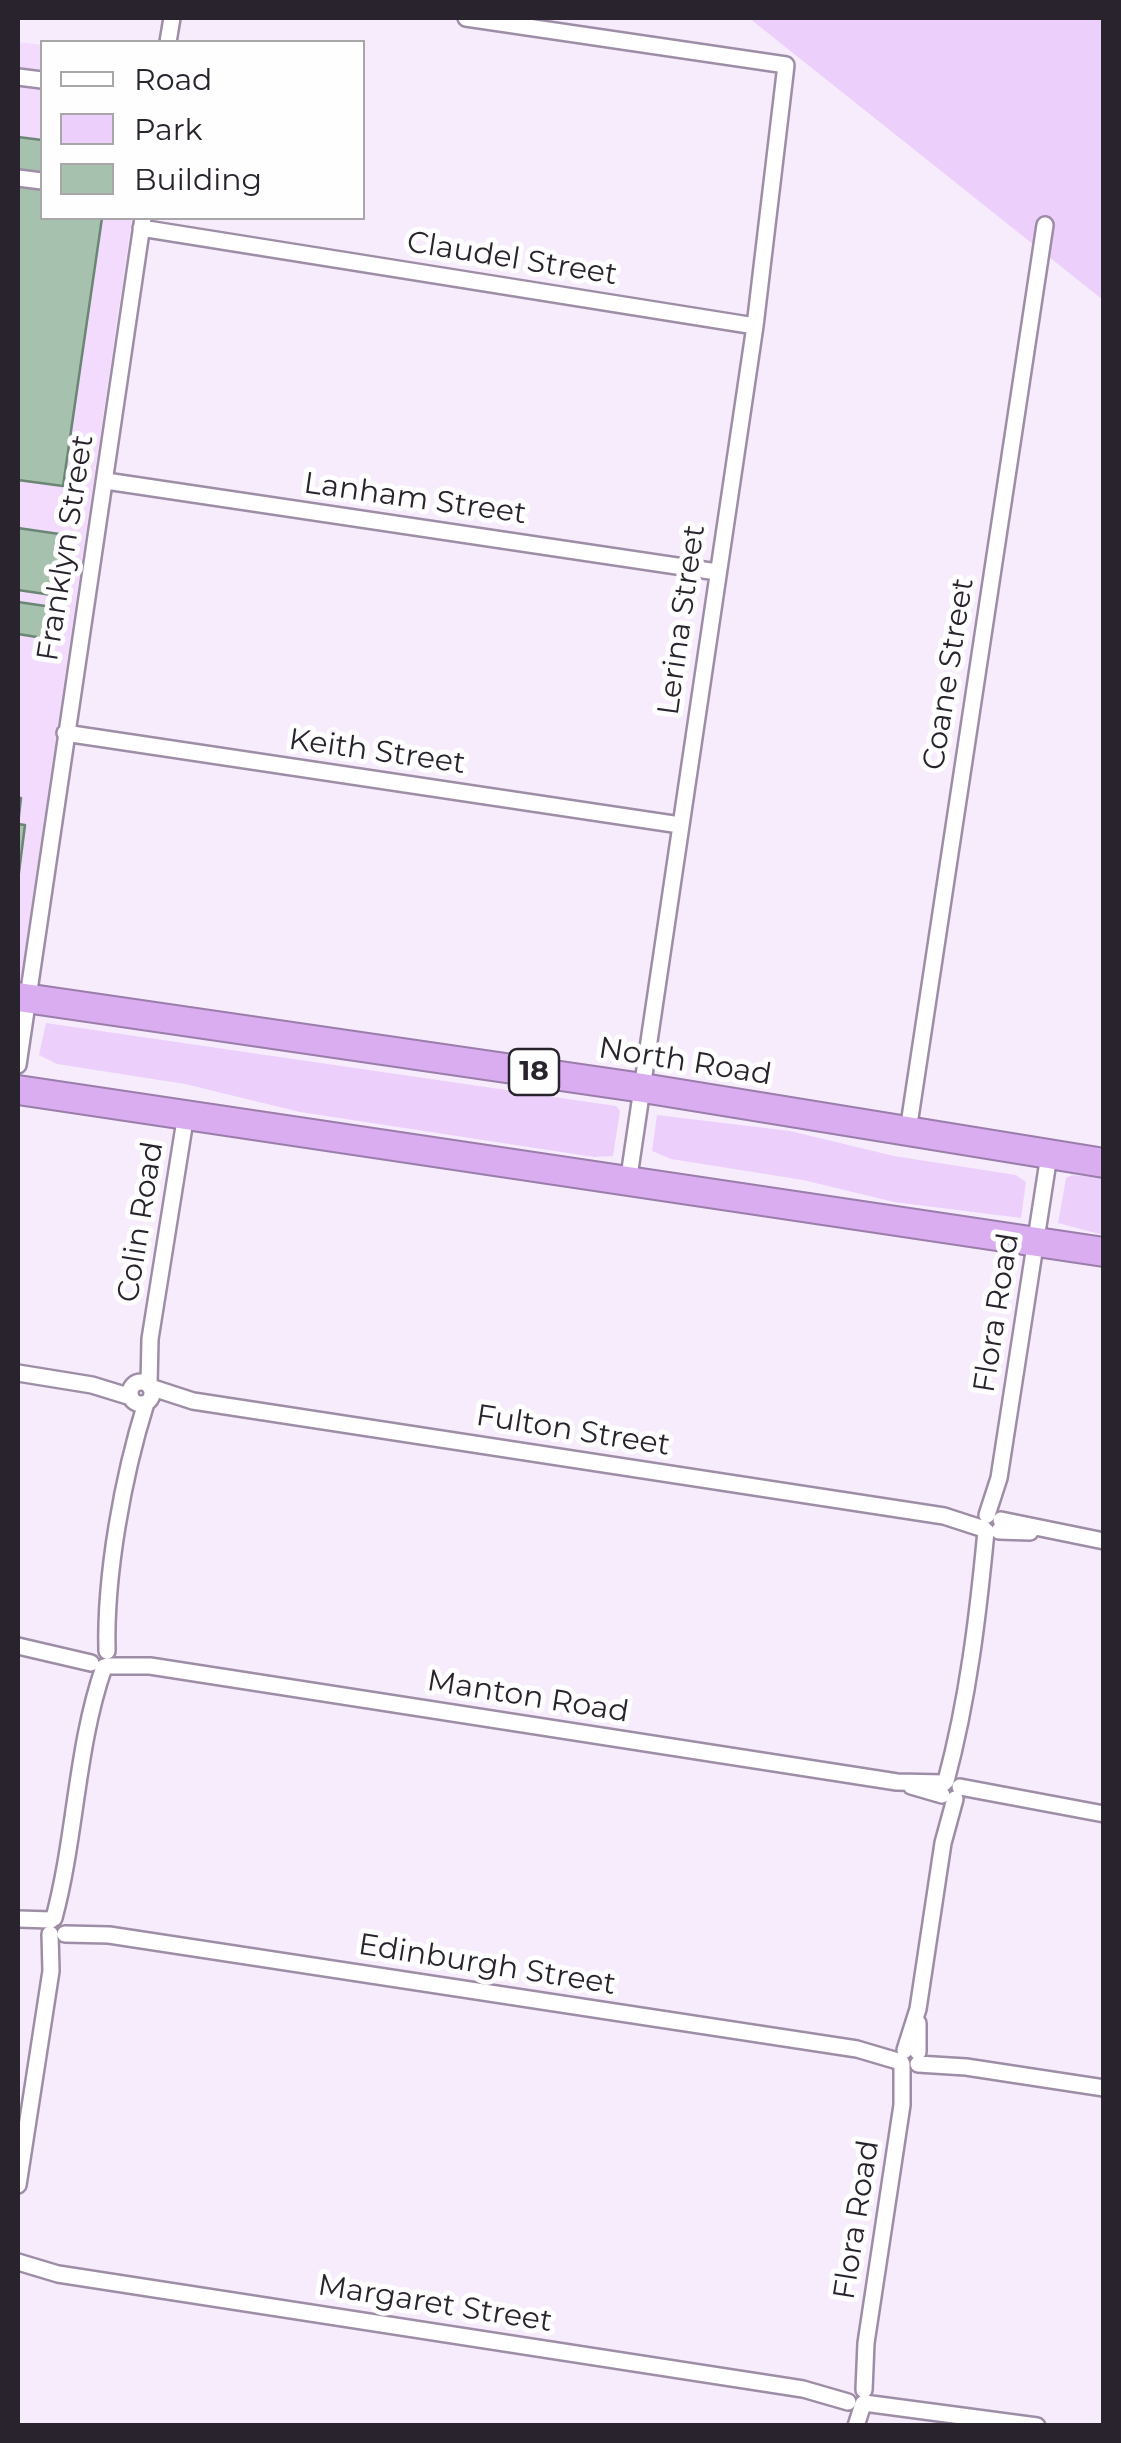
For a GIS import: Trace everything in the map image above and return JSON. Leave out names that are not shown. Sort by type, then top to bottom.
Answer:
[{"type":"highway","name":"North Road","points":[[22,998],[642,1088],[1104,1163]]},
{"type":"highway","points":[[18,1090],[1104,1252]]},
{"type":"street","name":"Lerina Street","points":[[466,18],[786,65],[755,326],[628,1183]]},
{"type":"street","name":"Claudel Street","points":[[142,223],[755,326]]},
{"type":"street","name":"Franklyn Street","points":[[18,1066],[22,998],[106,480],[142,223]]},
{"type":"street","name":"Coane Street","points":[[908,1131],[1045,225]]},
{"type":"street","name":"Lanham Street","points":[[106,480],[717,572]]},
{"type":"street","name":"Keith Street","points":[[66,734],[680,825]]},
{"type":"street","name":"Colin Road","points":[[18,2185],[186,1114]]},
{"type":"street","name":"Flora Road","points":[[853,2426],[1049,1155]]},
{"type":"street","name":"Fulton Street","points":[[18,1373],[1104,1540]]},
{"type":"street","name":"Manton Road","points":[[18,1646],[1104,1814]]},
{"type":"street","name":"Edinburgh Street","points":[[18,1920],[1104,2088]]},
{"type":"street","name":"Margaret Street","points":[[18,2262],[58,2274]]},
{"type":"street","name":"Margaret Street","points":[[18,2273],[58,2274],[1037,2426]]},
{"type":"shaded area","points":[[18,42],[40,45],[40,220],[132,220],[20,983]]},
{"type":"green space","points":[[749,18],[1103,18],[1103,300]]},
{"type":"green space","points":[[46,1023],[616,1106],[620,1111],[613,1156],[594,1157],[300,1112],[185,1084],[57,1064],[39,1055]]},
{"type":"green space","points":[[657,1115],[790,1131],[894,1156],[1016,1175],[1026,1182],[1021,1218],[894,1202],[803,1180],[671,1159],[652,1151]]},
{"type":"green space","points":[[1066,1178],[1103,1178],[1103,1235],[1058,1223]]},
{"type":"building","points":[[18,137],[40,140],[40,220],[102,220],[63,486],[18,480]]},
{"type":"building","points":[[18,528],[66,535],[52,595],[18,590]]},
{"type":"building","points":[[18,602],[59,608],[55,640],[18,634]]},
{"type":"building","points":[[18,824],[25,825],[18,880]]}]
